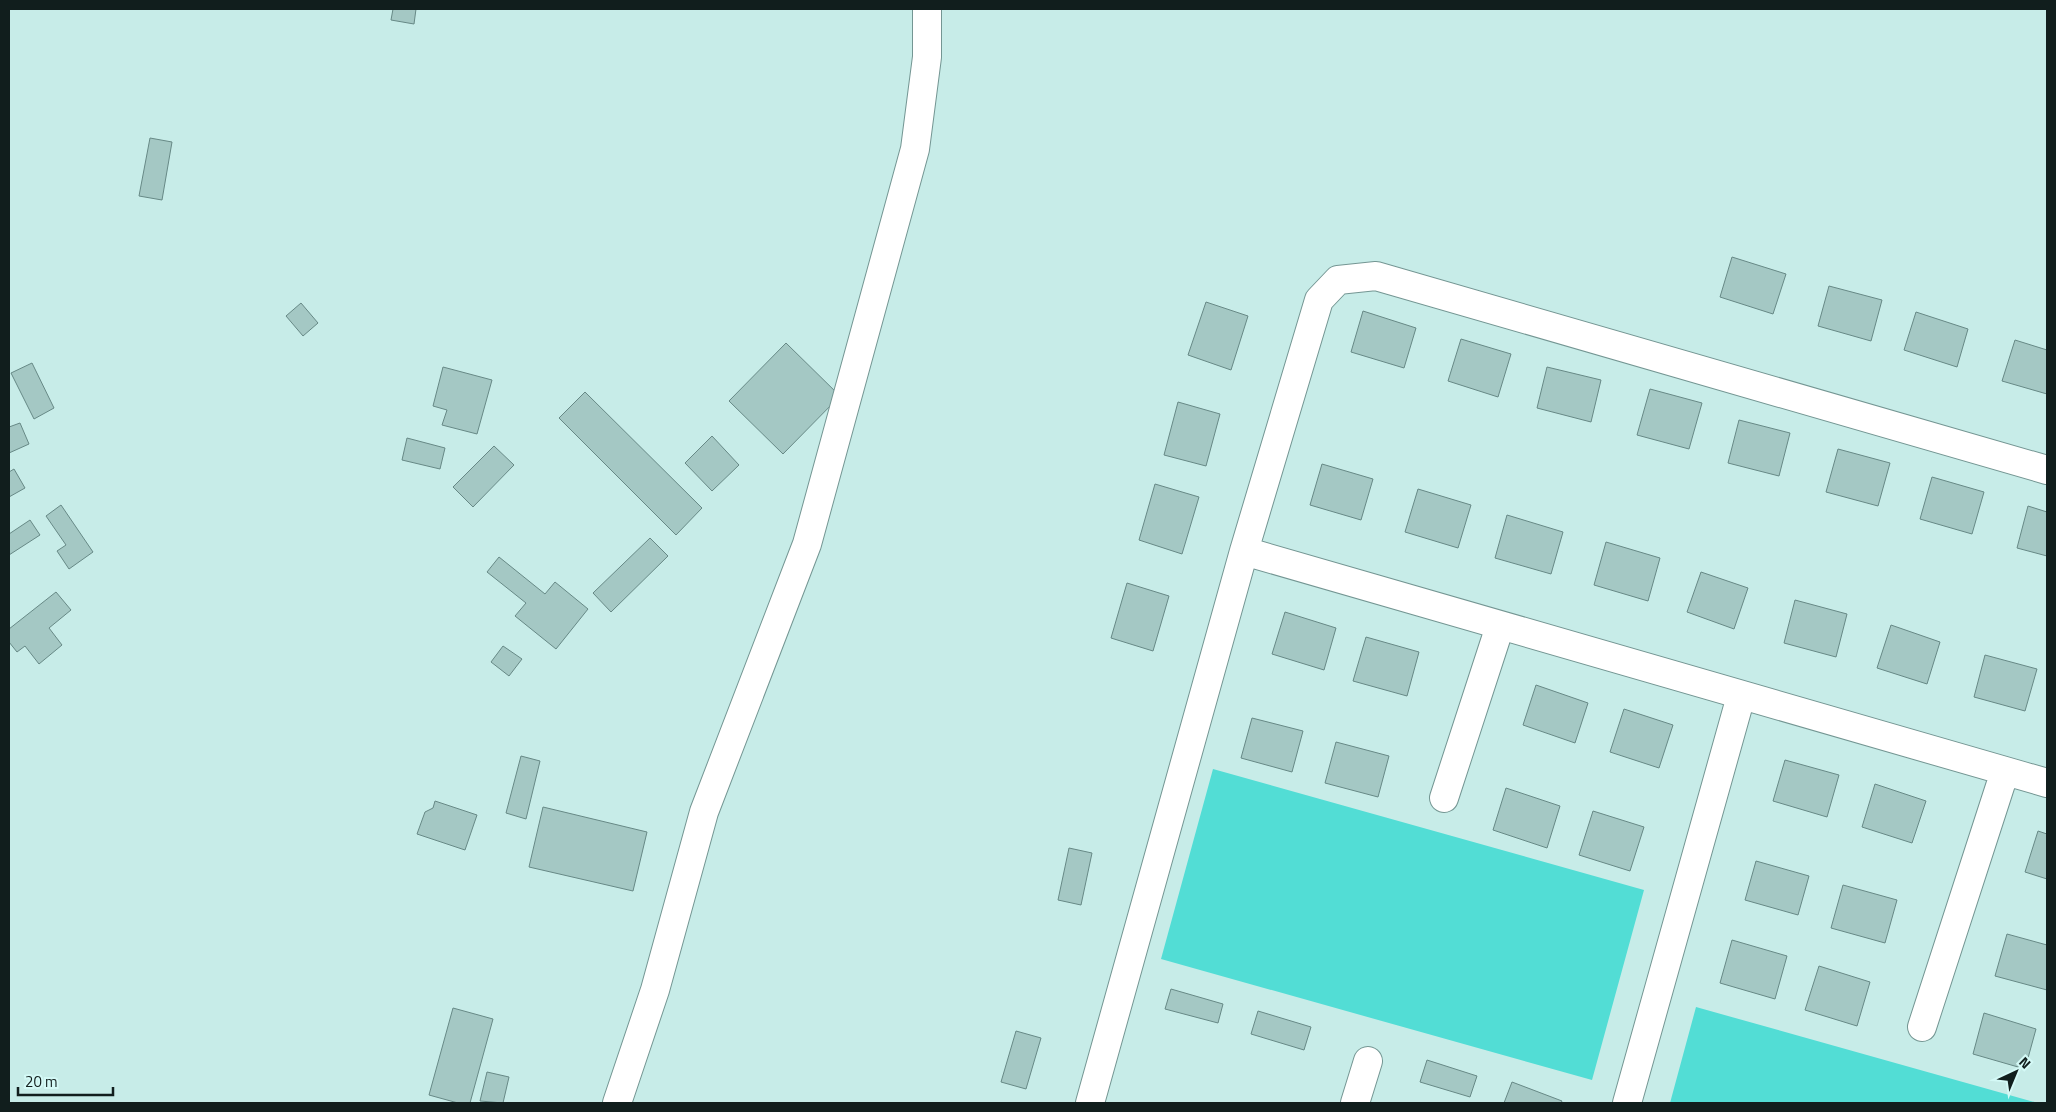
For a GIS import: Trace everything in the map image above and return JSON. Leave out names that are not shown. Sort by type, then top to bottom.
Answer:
[{"type":"street","points":[[617,1103],[655,990],[704,812],[807,544],[915,149],[927,57],[927,9]]},
{"type":"street","points":[[1090,1103],[1244,551],[1319,300],[1338,280],[1376,276],[2047,470]]},
{"type":"street","points":[[1244,551],[2047,783]]},
{"type":"street","points":[[1444,798],[1500,626]]},
{"type":"street","points":[[1627,1103],[1741,696]]},
{"type":"street","points":[[1922,1027],[2005,771]]},
{"type":"street","points":[[1355,1103],[1368,1061]]},
{"type":"shaded area","points":[[1213,769],[1644,890],[1592,1080],[1161,959]]},
{"type":"shaded area","points":[[1696,1007],[2038,1103],[1670,1103]]},
{"type":"building","points":[[393,9],[416,9],[414,24],[391,20]]},
{"type":"building","points":[[150,138],[172,142],[162,200],[139,196]]},
{"type":"building","points":[[1732,257],[1786,274],[1773,314],[1720,297]]},
{"type":"building","points":[[1829,286],[1882,300],[1871,341],[1818,326]]},
{"type":"building","points":[[1206,302],[1248,316],[1231,370],[1188,355]]},
{"type":"building","points":[[301,303],[318,323],[303,336],[286,316]]},
{"type":"building","points":[[1363,311],[1416,328],[1404,368],[1351,352]]},
{"type":"building","points":[[1916,312],[1968,329],[1957,367],[1904,350]]},
{"type":"building","points":[[1461,339],[1511,354],[1498,397],[1448,381]]},
{"type":"building","points":[[2015,340],[2047,350],[2047,394],[2002,381]]},
{"type":"building","points":[[786,343],[840,396],[783,454],[729,401]]},
{"type":"building","points":[[32,363],[54,408],[34,419],[11,373]]},
{"type":"building","points":[[443,367],[492,380],[477,434],[442,425],[447,410],[433,406]]},
{"type":"building","points":[[1547,367],[1601,380],[1591,422],[1537,408]]},
{"type":"building","points":[[1650,389],[1702,403],[1689,449],[1637,435]]},
{"type":"building","points":[[585,392],[702,508],[676,535],[559,418]]},
{"type":"building","points":[[1178,402],[1220,414],[1206,466],[1164,455]]},
{"type":"building","points":[[1739,420],[1790,433],[1779,476],[1728,463]]},
{"type":"building","points":[[20,423],[29,444],[9,453],[9,427]]},
{"type":"building","points":[[712,436],[739,465],[712,491],[685,463]]},
{"type":"building","points":[[407,438],[445,448],[440,469],[402,460]]},
{"type":"building","points":[[494,446],[514,465],[473,507],[453,487]]},
{"type":"building","points":[[1838,449],[1890,463],[1878,506],[1826,492]]},
{"type":"building","points":[[1322,464],[1373,479],[1361,520],[1310,505]]},
{"type":"building","points":[[14,469],[25,488],[9,497],[9,472]]},
{"type":"building","points":[[1932,477],[1984,492],[1972,534],[1920,519]]},
{"type":"building","points":[[1155,484],[1199,497],[1182,554],[1139,540]]},
{"type":"building","points":[[1418,489],[1471,505],[1458,548],[1405,532]]},
{"type":"building","points":[[61,505],[93,552],[69,569],[57,551],[66,545],[46,516]]},
{"type":"building","points":[[2028,506],[2047,512],[2047,556],[2017,548]]},
{"type":"building","points":[[1507,515],[1563,532],[1551,574],[1495,558]]},
{"type":"building","points":[[30,520],[40,535],[9,555],[9,534]]},
{"type":"building","points":[[650,538],[668,556],[611,612],[593,593]]},
{"type":"building","points":[[1606,542],[1660,558],[1648,601],[1594,585]]},
{"type":"building","points":[[499,557],[545,594],[555,582],[588,609],[556,649],[515,616],[526,603],[487,572]]},
{"type":"building","points":[[1701,572],[1748,588],[1734,629],[1687,612]]},
{"type":"building","points":[[1127,583],[1169,596],[1153,651],[1111,638]]},
{"type":"building","points":[[56,592],[71,610],[49,628],[62,645],[39,664],[25,646],[17,652],[9,642],[9,629]]},
{"type":"building","points":[[1795,600],[1847,614],[1836,657],[1784,643]]},
{"type":"building","points":[[1285,612],[1336,628],[1324,670],[1272,654]]},
{"type":"building","points":[[1891,625],[1940,642],[1927,684],[1877,668]]},
{"type":"building","points":[[1366,637],[1419,652],[1407,696],[1353,681]]},
{"type":"building","points":[[503,646],[522,659],[509,676],[491,662]]},
{"type":"building","points":[[1985,655],[2037,669],[2025,711],[1974,697]]},
{"type":"building","points":[[1536,685],[1588,703],[1575,743],[1523,725]]},
{"type":"building","points":[[1624,709],[1673,725],[1659,768],[1610,752]]},
{"type":"building","points":[[1252,718],[1303,731],[1292,772],[1241,758]]},
{"type":"building","points":[[1336,742],[1389,756],[1378,797],[1325,783]]},
{"type":"building","points":[[521,756],[540,761],[526,819],[506,813]]},
{"type":"building","points":[[1785,760],[1839,775],[1827,817],[1773,801]]},
{"type":"building","points":[[1875,784],[1926,801],[1912,843],[1862,827]]},
{"type":"building","points":[[1506,788],[1560,806],[1547,848],[1493,830]]},
{"type":"building","points":[[435,801],[477,815],[465,850],[417,834],[425,812],[433,808]]},
{"type":"building","points":[[543,807],[647,832],[633,891],[529,867]]},
{"type":"building","points":[[1593,811],[1644,827],[1630,871],[1579,855]]},
{"type":"building","points":[[2038,831],[2047,834],[2047,879],[2025,872]]},
{"type":"building","points":[[1069,848],[1092,853],[1081,905],[1058,900]]},
{"type":"building","points":[[1756,861],[1809,876],[1798,915],[1745,900]]},
{"type":"building","points":[[1843,885],[1897,900],[1885,943],[1831,928]]},
{"type":"building","points":[[2007,934],[2047,945],[2047,990],[1995,976]]},
{"type":"building","points":[[1732,940],[1787,956],[1775,999],[1720,983]]},
{"type":"building","points":[[1819,966],[1870,982],[1857,1026],[1805,1010]]},
{"type":"building","points":[[1171,989],[1223,1004],[1218,1023],[1165,1009]]},
{"type":"building","points":[[453,1008],[493,1019],[470,1103],[458,1103],[429,1095]]},
{"type":"building","points":[[1258,1011],[1311,1027],[1304,1050],[1251,1034]]},
{"type":"building","points":[[1984,1013],[2036,1029],[2025,1069],[1973,1054]]},
{"type":"building","points":[[1016,1031],[1041,1038],[1026,1089],[1001,1082]]},
{"type":"building","points":[[1427,1060],[1477,1076],[1470,1097],[1420,1082]]},
{"type":"building","points":[[487,1072],[509,1077],[503,1103],[480,1101]]},
{"type":"building","points":[[1512,1082],[1562,1101],[1561,1103],[1504,1103]]}]
